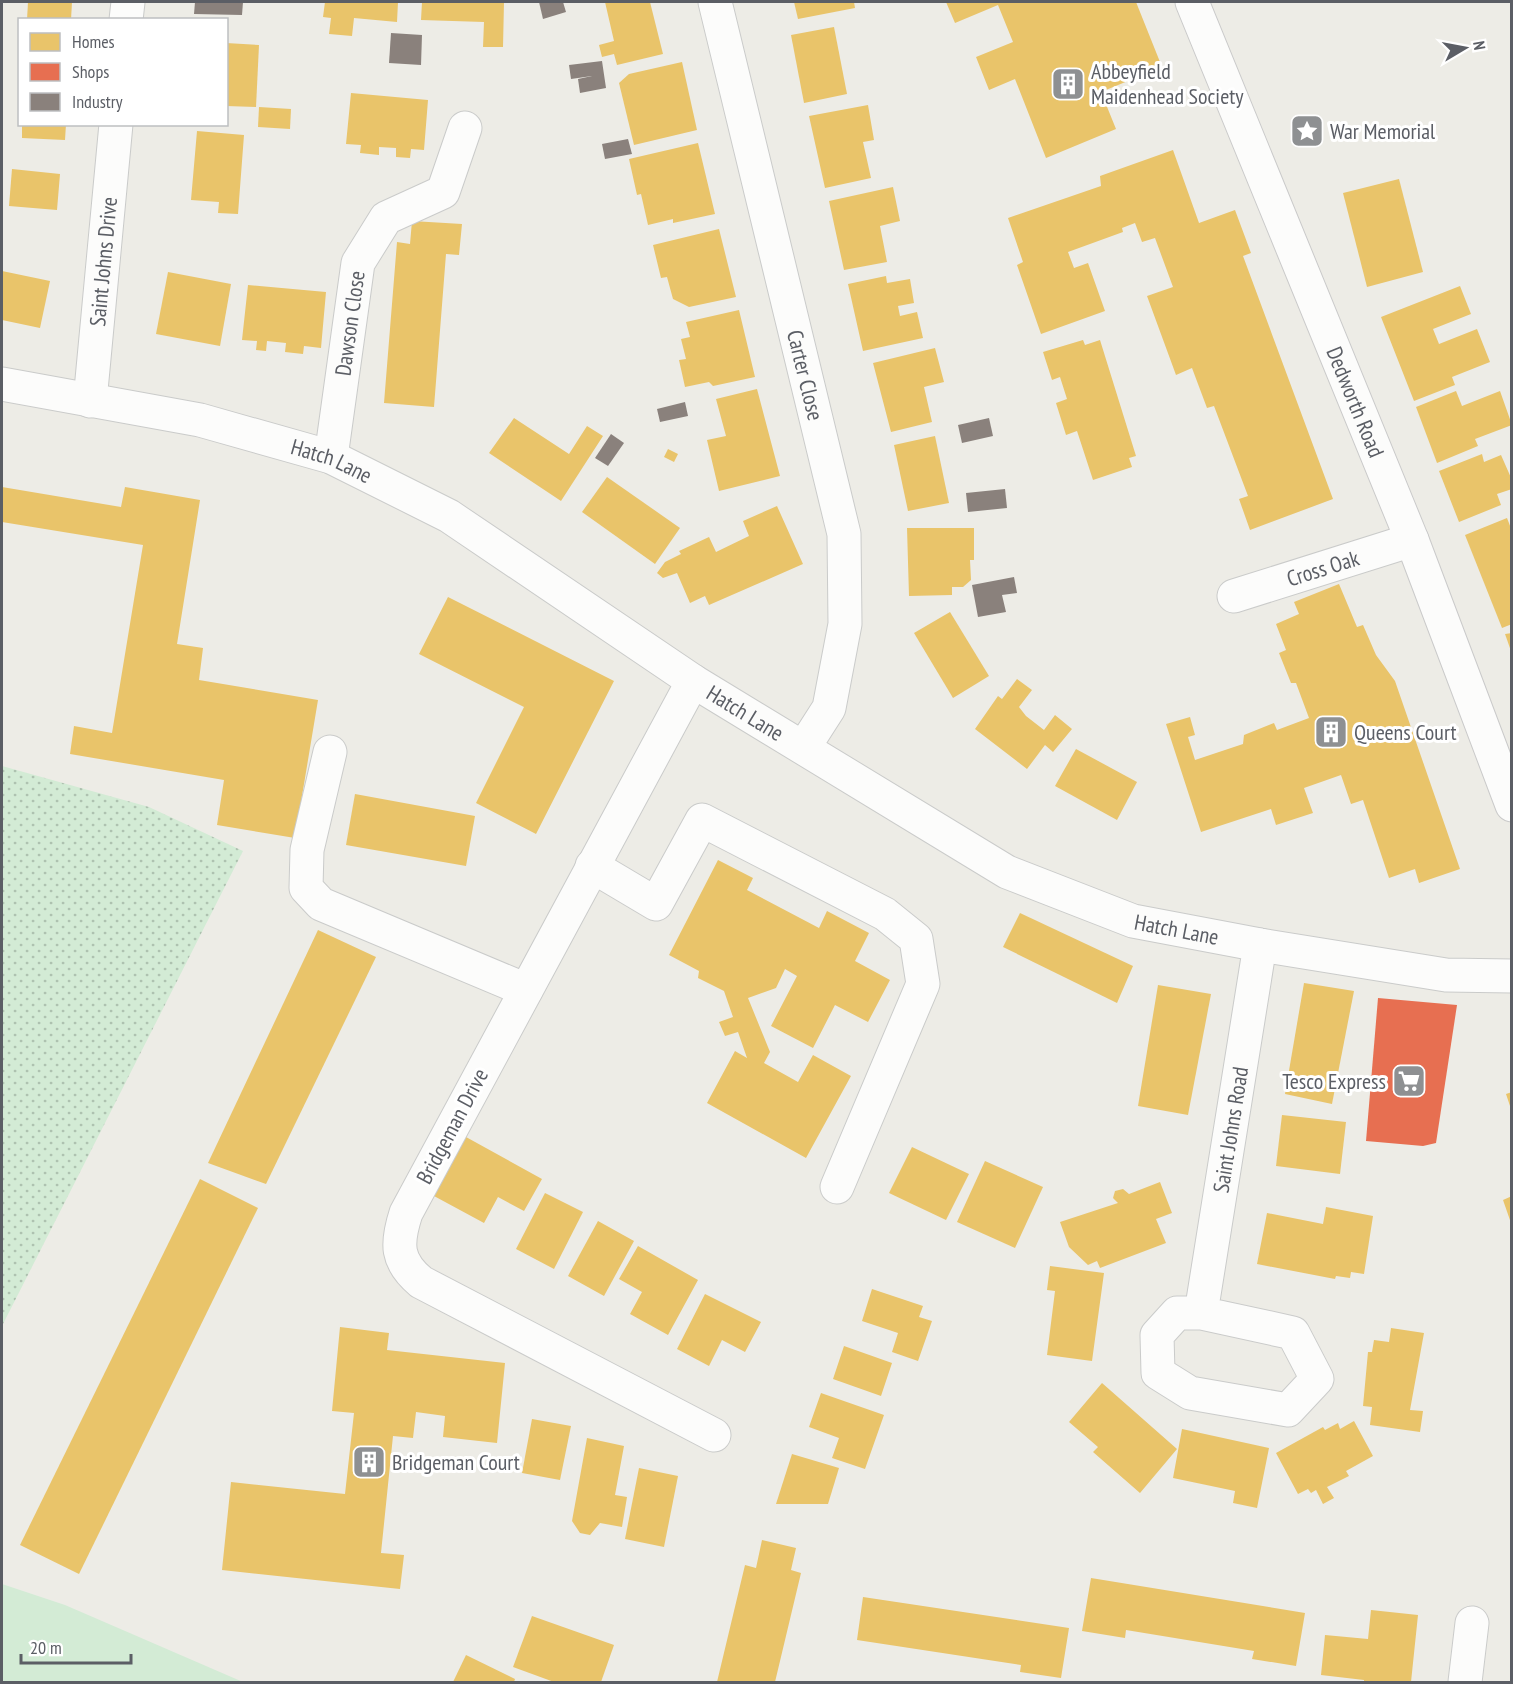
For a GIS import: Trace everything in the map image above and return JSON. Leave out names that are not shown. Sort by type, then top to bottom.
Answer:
[{"type":"street","points":[[126,18],[128,2]]},
{"type":"street","name":"Carter Close","points":[[715,2],[844,534],[845,624],[829,708],[804,747]]},
{"type":"street","name":"Dedworth Road","points":[[1192,2],[1412,540],[1512,805]]},
{"type":"street","name":"Saint Johns Drive","points":[[90,401],[116,126]]},
{"type":"street","name":"Dawson Close","points":[[331,457],[358,263],[386,218],[443,192],[465,128]]},
{"type":"street","name":"Hatch Lane","points":[[2,384],[200,420],[331,457],[449,516],[693,681],[1007,872],[1133,921],[1260,945],[1446,975],[1512,976]]},
{"type":"street","name":"Cross Oak","points":[[1234,596],[1412,540]]},
{"type":"street","name":"Bridgeman Drive","points":[[693,681],[406,1213],[400,1231],[400,1250],[405,1269],[431,1288],[714,1435]]},
{"type":"street","points":[[330,752],[307,850],[306,888],[321,904],[526,990]]},
{"type":"street","points":[[592,866],[656,904],[702,820],[885,914],[916,939],[923,984],[837,1187]]},
{"type":"street","name":"Saint Johns Road","points":[[1201,1313],[1260,945]]},
{"type":"street","points":[[1177,1313],[1201,1313],[1293,1333],[1317,1379],[1288,1410],[1190,1394],[1158,1373],[1157,1335],[1177,1313]]},
{"type":"street","points":[[1465,1683],[1472,1623]]},
{"type":"green space","points":[[2,766],[149,807],[243,851],[2,1326]]},
{"type":"green space","points":[[2,1584],[65,1605],[243,1682],[2,1682]]},
{"type":"building: Homes","points":[[28,2],[72,2],[71,18],[27,18]]},
{"type":"building: Homes","points":[[325,2],[398,2],[397,22],[354,18],[352,36],[329,34],[331,18],[323,17]]},
{"type":"building: Homes","points":[[422,2],[504,2],[503,47],[483,47],[484,22],[421,20]]},
{"type":"building: Homes","points":[[605,2],[650,2],[663,54],[617,65],[614,54],[602,57],[599,45],[614,41]]},
{"type":"building: Homes","points":[[794,2],[854,2],[855,8],[798,19]]},
{"type":"building: Homes","name":"Abbeyfield Maidenhead Society","points":[[946,2],[1136,2],[1162,67],[1101,92],[1116,129],[1046,158],[1015,79],[989,90],[976,57],[1013,42],[998,5],[955,23]]},
{"type":"building: Homes","points":[[834,27],[847,94],[804,103],[791,35]]},
{"type":"building: Homes","points":[[228,43],[259,45],[256,107],[228,106]]},
{"type":"building: Homes","points":[[682,62],[697,130],[634,145],[619,83],[629,74]]},
{"type":"building: Homes","points":[[351,93],[428,100],[424,150],[411,149],[410,158],[396,157],[396,148],[379,147],[379,155],[360,153],[361,145],[346,144]]},
{"type":"building: Homes","points":[[868,105],[874,140],[863,142],[871,178],[825,188],[809,116]]},
{"type":"building: Homes","points":[[259,107],[291,109],[290,129],[258,127]]},
{"type":"building: Homes","points":[[22,126],[66,126],[65,140],[22,138]]},
{"type":"building: Homes","points":[[197,131],[244,135],[238,214],[218,213],[219,202],[191,200]]},
{"type":"building: Homes","points":[[698,143],[715,214],[673,223],[673,219],[648,225],[641,194],[637,195],[629,159]]},
{"type":"building: Homes","points":[[1173,150],[1199,223],[1235,210],[1251,253],[1243,256],[1333,499],[1250,530],[1239,499],[1248,496],[1214,406],[1207,408],[1192,368],[1176,375],[1147,296],[1173,287],[1155,238],[1142,242],[1135,223],[1122,228],[1123,232],[1068,252],[1074,268],[1088,263],[1105,311],[1041,334],[1017,265],[1023,262],[1008,218],[1101,186],[1100,176]]},
{"type":"building: Homes","points":[[12,169],[60,174],[57,210],[9,206]]},
{"type":"building: Homes","points":[[1399,179],[1423,272],[1367,287],[1343,193]]},
{"type":"building: Homes","points":[[893,187],[900,221],[880,226],[887,262],[844,270],[829,201]]},
{"type":"building: Homes","points":[[412,221],[462,224],[459,255],[446,254],[434,407],[384,403],[397,242],[410,244]]},
{"type":"building: Homes","points":[[719,229],[736,297],[689,307],[673,299],[667,277],[661,278],[653,245]]},
{"type":"building: Homes","points":[[2,271],[50,281],[40,328],[2,320]]},
{"type":"building: Homes","points":[[168,272],[231,284],[220,346],[156,334]]},
{"type":"building: Homes","points":[[886,276],[887,283],[910,279],[914,303],[898,306],[900,316],[917,312],[923,338],[863,351],[848,284]]},
{"type":"building: Homes","points":[[248,285],[326,292],[321,348],[304,346],[303,354],[285,352],[286,343],[267,341],[266,351],[256,350],[257,341],[242,340]]},
{"type":"building: Homes","points":[[1460,286],[1471,314],[1433,329],[1439,344],[1477,329],[1490,362],[1452,377],[1455,385],[1414,401],[1381,317]]},
{"type":"building: Homes","points":[[739,310],[755,377],[713,386],[709,382],[685,387],[679,360],[686,359],[681,339],[690,337],[686,322]]},
{"type":"building: Homes","points":[[1083,340],[1085,345],[1100,340],[1136,456],[1129,458],[1132,467],[1093,480],[1077,431],[1066,435],[1056,403],[1067,399],[1060,377],[1052,380],[1043,352]]},
{"type":"building: Homes","points":[[935,348],[944,382],[924,387],[932,422],[891,432],[873,363]]},
{"type":"building: Homes","points":[[757,389],[780,476],[719,491],[707,440],[726,436],[716,399]]},
{"type":"building: Homes","points":[[1456,391],[1462,406],[1500,391],[1512,425],[1475,439],[1478,446],[1437,463],[1416,407]]},
{"type":"building: Homes","points":[[514,418],[569,454],[587,426],[603,436],[561,501],[489,453]]},
{"type":"building: Homes","points":[[935,436],[949,503],[908,511],[894,445]]},
{"type":"building: Homes","points":[[668,449],[678,454],[674,462],[664,457]]},
{"type":"building: Homes","points":[[1482,454],[1484,462],[1501,455],[1512,480],[1512,489],[1497,494],[1501,505],[1459,522],[1439,471]]},
{"type":"building: Homes","points":[[607,477],[680,528],[655,564],[582,512]]},
{"type":"building: Homes","points":[[2,487],[121,507],[125,487],[200,500],[177,644],[203,648],[199,680],[318,700],[295,838],[217,825],[224,780],[70,754],[74,726],[112,733],[143,545],[2,522]]},
{"type":"building: Homes","points":[[777,506],[803,564],[709,605],[705,596],[690,603],[677,573],[663,578],[657,573],[665,562],[681,554],[679,551],[709,537],[716,552],[749,536],[743,521]]},
{"type":"building: Homes","points":[[1507,518],[1512,531],[1512,624],[1502,628],[1465,535]]},
{"type":"building: Homes","points":[[907,528],[974,528],[974,560],[970,560],[971,580],[963,587],[952,587],[952,595],[909,596]]},
{"type":"building: Homes","name":"Queens Court","points":[[1339,584],[1357,627],[1363,625],[1376,655],[1395,681],[1460,869],[1419,883],[1415,869],[1389,878],[1363,800],[1351,804],[1341,775],[1304,788],[1313,813],[1276,825],[1271,809],[1201,832],[1166,724],[1190,717],[1195,735],[1188,737],[1195,760],[1243,744],[1244,735],[1274,723],[1277,730],[1309,718],[1296,683],[1291,683],[1279,653],[1286,650],[1276,624],[1299,614],[1294,602]]},
{"type":"building: Homes","points":[[448,597],[614,681],[536,834],[476,803],[524,707],[419,654]]},
{"type":"building: Homes","points":[[950,612],[989,676],[953,698],[914,633]]},
{"type":"building: Homes","points":[[1512,633],[1512,651],[1511,651],[1505,634]]},
{"type":"building: Homes","points":[[1017,679],[1032,690],[1019,707],[1026,716],[1044,730],[1055,715],[1072,729],[1053,752],[1045,745],[1027,769],[975,729],[998,696],[1002,699]]},
{"type":"building: Homes","points":[[1076,749],[1137,782],[1117,820],[1055,786]]},
{"type":"building: Homes","points":[[355,794],[475,816],[466,866],[346,845]]},
{"type":"building: Homes","points":[[718,860],[753,878],[747,890],[819,928],[827,911],[869,933],[855,961],[890,980],[868,1022],[835,1005],[813,1048],[771,1026],[797,976],[785,969],[776,988],[748,998],[770,1052],[764,1063],[798,1082],[813,1055],[851,1076],[806,1158],[707,1103],[735,1051],[747,1058],[738,1032],[725,1036],[719,1022],[733,1017],[724,991],[698,978],[699,971],[669,955]]},
{"type":"building: Homes","points":[[1020,913],[1133,966],[1117,1003],[1003,947]]},
{"type":"building: Homes","points":[[318,930],[376,957],[266,1184],[208,1163]]},
{"type":"building: Homes","points":[[1304,983],[1354,991],[1332,1104],[1285,1094]]},
{"type":"building: Homes","points":[[1158,985],[1211,994],[1188,1115],[1138,1106]]},
{"type":"building: Homes","points":[[1512,1092],[1512,1109],[1511,1109],[1506,1094]]},
{"type":"building: Homes","points":[[1282,1115],[1346,1122],[1340,1174],[1276,1166]]},
{"type":"building: Homes","points":[[466,1137],[542,1179],[524,1211],[498,1197],[484,1223],[434,1196]]},
{"type":"building: Homes","points":[[912,1147],[969,1174],[946,1220],[889,1193]]},
{"type":"building: Homes","points":[[985,1161],[1043,1187],[1015,1248],[957,1222]]},
{"type":"building: Homes","points":[[200,1179],[258,1208],[79,1574],[20,1545]]},
{"type":"building: Homes","points":[[1160,1182],[1172,1213],[1156,1219],[1166,1243],[1100,1268],[1097,1261],[1088,1265],[1069,1247],[1060,1222],[1118,1203],[1113,1198],[1115,1191],[1123,1189],[1129,1194]]},
{"type":"building: Homes","points":[[545,1193],[583,1212],[554,1269],[516,1249]]},
{"type":"building: Homes","points":[[1512,1196],[1512,1223],[1511,1223],[1503,1200]]},
{"type":"building: Homes","points":[[1326,1207],[1373,1216],[1364,1274],[1351,1272],[1350,1278],[1336,1276],[1335,1279],[1257,1264],[1267,1213],[1323,1224]]},
{"type":"building: Homes","points":[[598,1221],[634,1241],[604,1296],[568,1276]]},
{"type":"building: Homes","points":[[638,1246],[698,1280],[668,1335],[630,1314],[642,1292],[619,1279]]},
{"type":"building: Homes","points":[[1050,1266],[1104,1273],[1092,1361],[1047,1355],[1055,1291],[1047,1290]]},
{"type":"building: Homes","points":[[872,1289],[923,1306],[919,1317],[932,1321],[918,1361],[892,1352],[898,1333],[862,1321]]},
{"type":"building: Homes","points":[[705,1294],[761,1322],[745,1352],[722,1340],[709,1366],[677,1349]]},
{"type":"building: Homes","name":"Bridgeman Court","points":[[340,1327],[389,1333],[387,1350],[505,1363],[497,1443],[443,1437],[445,1416],[416,1412],[413,1438],[393,1436],[381,1553],[404,1555],[400,1589],[222,1570],[231,1482],[345,1494],[354,1413],[332,1411]]},
{"type":"building: Homes","points":[[1391,1328],[1424,1333],[1410,1410],[1423,1411],[1420,1432],[1370,1425],[1372,1407],[1363,1406],[1368,1352],[1372,1352],[1374,1340],[1389,1342]]},
{"type":"building: Homes","points":[[844,1346],[892,1363],[881,1396],[833,1379]]},
{"type":"building: Homes","points":[[1102,1383],[1177,1449],[1140,1493],[1093,1452],[1098,1447],[1069,1422]]},
{"type":"building: Homes","points":[[821,1393],[884,1415],[865,1469],[832,1458],[839,1438],[809,1427]]},
{"type":"building: Homes","points":[[532,1419],[571,1426],[560,1480],[522,1473]]},
{"type":"building: Homes","points":[[1354,1421],[1373,1456],[1346,1471],[1349,1476],[1327,1487],[1334,1498],[1323,1504],[1316,1490],[1311,1493],[1308,1489],[1298,1494],[1276,1453],[1323,1427],[1325,1430],[1338,1423],[1340,1429]]},
{"type":"building: Homes","points":[[1182,1429],[1269,1448],[1257,1508],[1233,1503],[1235,1491],[1173,1478]]},
{"type":"building: Homes","points":[[587,1438],[624,1446],[615,1495],[627,1497],[622,1527],[600,1523],[590,1535],[580,1533],[572,1521]]},
{"type":"building: Homes","points":[[792,1454],[839,1468],[828,1504],[776,1504]]},
{"type":"building: Homes","points":[[639,1468],[678,1476],[664,1547],[625,1539]]},
{"type":"building: Homes","points":[[762,1540],[796,1548],[791,1570],[801,1573],[775,1682],[717,1682],[745,1565],[756,1568]]},
{"type":"building: Homes","points":[[1091,1578],[1305,1613],[1296,1666],[1252,1659],[1254,1651],[1126,1630],[1125,1638],[1082,1631]]},
{"type":"building: Homes","points":[[863,1597],[1069,1628],[1061,1678],[1020,1672],[1021,1665],[857,1640]]},
{"type":"building: Homes","points":[[1371,1610],[1418,1615],[1411,1682],[1364,1682],[1364,1680],[1321,1675],[1325,1635],[1368,1639]]},
{"type":"building: Homes","points":[[532,1616],[614,1645],[601,1682],[554,1682],[513,1667]]},
{"type":"building: Homes","points":[[466,1655],[515,1679],[514,1682],[453,1682]]},
{"type":"building: Shops","name":"Tesco Express","points":[[1378,998],[1457,1005],[1436,1143],[1423,1146],[1366,1141]]},
{"type":"building: Industry","points":[[195,2],[243,2],[242,15],[194,14]]},
{"type":"building: Industry","points":[[539,2],[563,2],[566,12],[543,19]]},
{"type":"building: Industry","points":[[391,33],[422,35],[421,65],[389,63]]},
{"type":"building: Industry","points":[[602,61],[606,88],[580,93],[578,79],[592,76],[571,79],[569,65]]},
{"type":"building: Industry","points":[[628,139],[632,154],[605,159],[602,144]]},
{"type":"building: Industry","points":[[685,402],[688,416],[660,422],[657,409]]},
{"type":"building: Industry","points":[[989,418],[993,436],[962,443],[958,425]]},
{"type":"building: Industry","points":[[611,434],[624,443],[608,466],[595,458]]},
{"type":"building: Industry","points":[[1005,489],[1007,508],[968,512],[966,493]]},
{"type":"building: Industry","points":[[1014,577],[1017,593],[1002,595],[1006,612],[978,617],[972,585]]},
{"type":"place","name":"Abbeyfield Maidenhead Society","points":[[1068,84]]},
{"type":"place","name":"War Memorial","points":[[1307,131]]},
{"type":"place","name":"Queens Court","points":[[1331,732]]},
{"type":"place","name":"Tesco Express","points":[[1409,1081]]},
{"type":"place","name":"Bridgeman Court","points":[[369,1462]]}]
